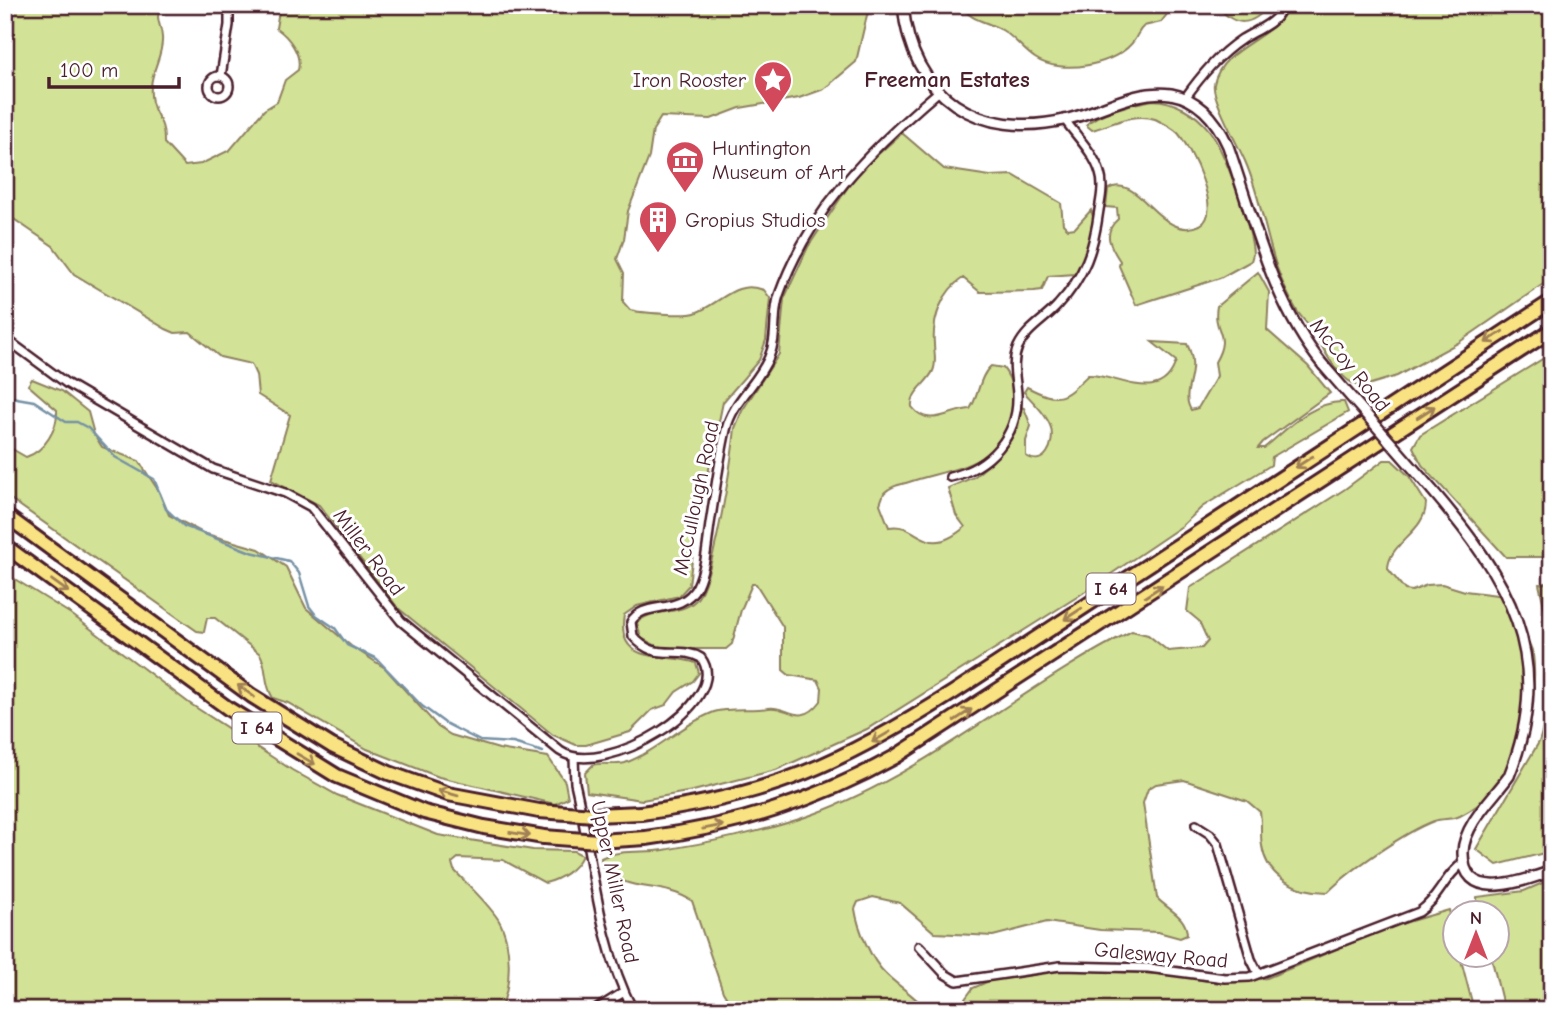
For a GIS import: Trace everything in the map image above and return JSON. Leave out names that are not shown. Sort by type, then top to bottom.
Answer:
[{"type":"highway","name":"I 64","points":[[5,515],[252,696],[332,746],[419,785],[474,800],[539,811],[594,815],[641,813],[695,805],[765,789],[826,765],[874,741],[1552,301]]},
{"type":"highway","name":"I 64","points":[[5,546],[229,709],[327,771],[424,812],[484,827],[544,837],[598,841],[646,838],[723,826],[789,807],[860,776],[895,757],[1552,330]]},
{"type":"street","points":[[221,76],[229,25],[229,5]]},
{"type":"street","points":[[903,5],[908,40],[916,62],[938,92],[962,108],[1000,122],[1021,124],[1065,120],[1144,95],[1169,94],[1185,98],[1210,66],[1232,46],[1275,19],[1280,14],[1282,5]]},
{"type":"street","name":"McCullough Road","points":[[574,758],[608,755],[648,740],[677,719],[700,692],[707,673],[701,658],[647,649],[633,636],[631,622],[640,613],[680,604],[696,587],[704,567],[730,418],[769,358],[780,293],[809,234],[857,165],[938,92]]},
{"type":"street","name":"McCoy Road","points":[[1185,98],[1210,117],[1223,135],[1282,300],[1317,359],[1514,587]]},
{"type":"street","points":[[950,478],[982,465],[998,451],[1009,435],[1017,407],[1014,365],[1022,338],[1058,306],[1075,284],[1094,247],[1101,175],[1091,153],[1065,120]]},
{"type":"street","name":"Miller Road","points":[[5,338],[66,383],[213,469],[285,492],[311,507],[401,621],[560,751],[574,758]]},
{"type":"street","points":[[1535,722],[1520,758],[1468,834],[1463,853],[1475,879],[1497,887],[1552,871]]},
{"type":"street","name":"Upper Miller Road","points":[[574,758],[575,783],[609,947],[633,1010]]},
{"type":"street","points":[[1196,825],[1218,844],[1251,958],[1258,973]]},
{"type":"street","name":"Galesway Road","points":[[919,946],[945,974],[957,981],[1060,966],[1170,970],[1239,979],[1419,912],[1434,900],[1457,867],[1465,862]]},
{"type":"street","points":[[595,1010],[624,992]]},
{"type":"green space","points":[[5,5],[160,5],[158,19],[162,45],[151,83],[152,102],[162,124],[164,143],[185,166],[201,164],[230,150],[264,110],[277,102],[285,80],[298,70],[298,58],[293,46],[276,28],[280,5],[877,5],[867,15],[856,62],[824,89],[799,98],[740,108],[711,119],[661,117],[653,130],[649,157],[628,211],[624,239],[617,259],[624,273],[623,302],[630,310],[663,314],[695,313],[736,290],[753,287],[764,290],[770,298],[766,340],[759,360],[723,402],[695,536],[689,585],[679,596],[637,606],[624,615],[623,632],[635,651],[696,663],[699,673],[693,681],[676,692],[666,705],[652,710],[630,732],[586,745],[576,745],[553,735],[398,608],[319,505],[271,480],[290,415],[258,395],[256,375],[251,364],[220,357],[190,332],[175,333],[166,329],[74,274],[53,246],[5,213]]},
{"type":"green space","points":[[961,5],[1174,5],[1161,22],[1144,26],[1127,48],[1116,55],[1089,65],[1074,67],[1046,63],[1035,58],[1006,33],[974,18]]},
{"type":"green space","points":[[1217,5],[1269,5],[1256,18],[1243,22],[1230,18]]},
{"type":"green space","points":[[1289,5],[1552,5],[1552,278],[1458,343],[1397,376],[1361,387],[1353,384],[1334,366],[1289,296],[1277,268],[1250,174],[1214,90],[1219,71],[1227,60],[1273,27]]},
{"type":"green space","points":[[1153,100],[1184,109],[1198,118],[1209,130],[1237,190],[1253,254],[1251,261],[1220,278],[1136,305],[1119,266],[1120,261],[1109,240],[1110,229],[1118,219],[1117,208],[1106,207],[1108,189],[1119,186],[1130,190],[1162,217],[1174,225],[1186,228],[1200,225],[1206,218],[1207,194],[1190,152],[1178,133],[1167,125],[1155,119],[1139,117],[1092,130],[1086,125],[1108,112]]},
{"type":"green space","points":[[902,133],[944,169],[990,176],[1013,175],[1061,203],[1063,224],[1068,229],[1075,228],[1091,210],[1094,226],[1088,251],[1075,274],[1048,276],[1042,290],[980,292],[963,278],[949,290],[940,306],[935,325],[934,368],[916,392],[912,407],[925,417],[932,418],[970,409],[984,375],[991,366],[1003,368],[1009,378],[1014,397],[1012,415],[1005,433],[996,446],[984,456],[956,469],[895,486],[884,493],[880,504],[889,527],[908,529],[931,541],[940,541],[965,527],[956,515],[948,488],[974,477],[993,461],[1018,428],[1021,407],[1024,408],[1031,426],[1026,441],[1026,456],[1033,459],[1043,457],[1050,447],[1051,428],[1024,392],[1027,387],[1047,396],[1060,396],[1073,389],[1088,375],[1150,385],[1169,375],[1176,361],[1152,342],[1187,344],[1192,364],[1188,403],[1191,410],[1198,408],[1217,376],[1215,362],[1222,338],[1217,322],[1217,306],[1258,272],[1269,292],[1267,330],[1308,366],[1330,393],[1258,448],[1264,448],[1301,418],[1322,406],[1344,402],[1348,412],[1272,457],[1271,465],[1202,507],[1182,526],[1077,597],[867,729],[776,770],[693,791],[642,800],[587,792],[585,773],[593,765],[621,764],[637,758],[691,723],[714,712],[775,708],[800,714],[807,713],[821,701],[822,688],[818,680],[789,675],[783,670],[783,627],[756,584],[752,584],[741,610],[732,644],[726,649],[662,649],[641,638],[637,623],[650,615],[682,609],[696,600],[702,589],[721,519],[735,428],[742,411],[779,354],[784,299],[808,247],[858,172]]},
{"type":"green space","points":[[1552,353],[1552,557],[1506,557],[1422,465],[1413,447],[1420,435]]},
{"type":"green space","points":[[32,379],[62,391],[88,412],[94,434],[102,447],[139,461],[160,493],[169,515],[203,533],[259,549],[286,567],[306,608],[351,646],[385,668],[438,727],[451,735],[499,749],[548,757],[565,782],[568,798],[555,804],[439,777],[367,749],[288,703],[273,698],[260,654],[215,618],[207,618],[204,632],[197,631],[5,495],[5,445],[26,457],[33,454],[49,438],[57,417],[57,410],[28,385]]},
{"type":"green space","points":[[1384,460],[1392,460],[1409,476],[1426,503],[1420,522],[1394,552],[1388,569],[1405,590],[1412,591],[1427,585],[1442,584],[1465,591],[1505,596],[1533,654],[1532,700],[1520,747],[1496,787],[1479,804],[1460,816],[1434,821],[1394,842],[1328,892],[1295,886],[1277,875],[1265,857],[1261,842],[1260,812],[1247,801],[1184,780],[1156,784],[1148,789],[1143,803],[1157,898],[1180,918],[1187,935],[1180,938],[1158,932],[1100,930],[1047,922],[993,936],[935,933],[900,903],[873,897],[858,902],[855,909],[866,944],[886,974],[927,1010],[734,1010],[723,992],[692,901],[668,891],[622,881],[602,866],[601,858],[608,855],[664,850],[740,835],[814,814],[856,796],[936,752],[1052,676],[1132,631],[1148,635],[1168,651],[1202,648],[1208,641],[1199,621],[1187,611],[1190,588],[1345,489]]},
{"type":"green space","points":[[5,573],[71,614],[189,703],[292,770],[337,795],[438,835],[533,850],[574,851],[582,855],[567,873],[545,883],[503,860],[458,858],[452,863],[454,870],[488,906],[503,929],[509,964],[507,989],[500,1010],[5,1010]]},
{"type":"green space","points":[[1552,582],[1552,641],[1539,584]]},
{"type":"green space","points":[[1552,698],[1552,851],[1497,865],[1476,849],[1539,742]]},
{"type":"green space","points":[[1552,879],[1552,1010],[1504,1010],[1494,970],[1512,970],[1512,900],[1477,900],[1477,897],[1524,891]]},
{"type":"green space","points":[[1442,912],[1442,970],[1464,970],[1474,1010],[957,1010],[973,988],[989,981],[1063,969],[1176,975],[1219,983],[1267,978],[1390,927]]},
{"type":"waterway","points":[[5,396],[34,401],[66,422],[77,422],[88,428],[115,457],[154,479],[166,509],[184,526],[251,552],[289,561],[299,573],[309,606],[316,615],[335,628],[347,645],[377,659],[422,706],[445,723],[480,741],[513,743],[543,752]]},
{"type":"place","name":"Iron Rooster","points":[[773,114]]},
{"type":"place","name":"Huntington Museum of Art","points":[[685,194]]},
{"type":"place","name":"Gropius Studios","points":[[658,254]]},
{"type":"district","name":"Freeman Estates","points":[[947,79]]}]
